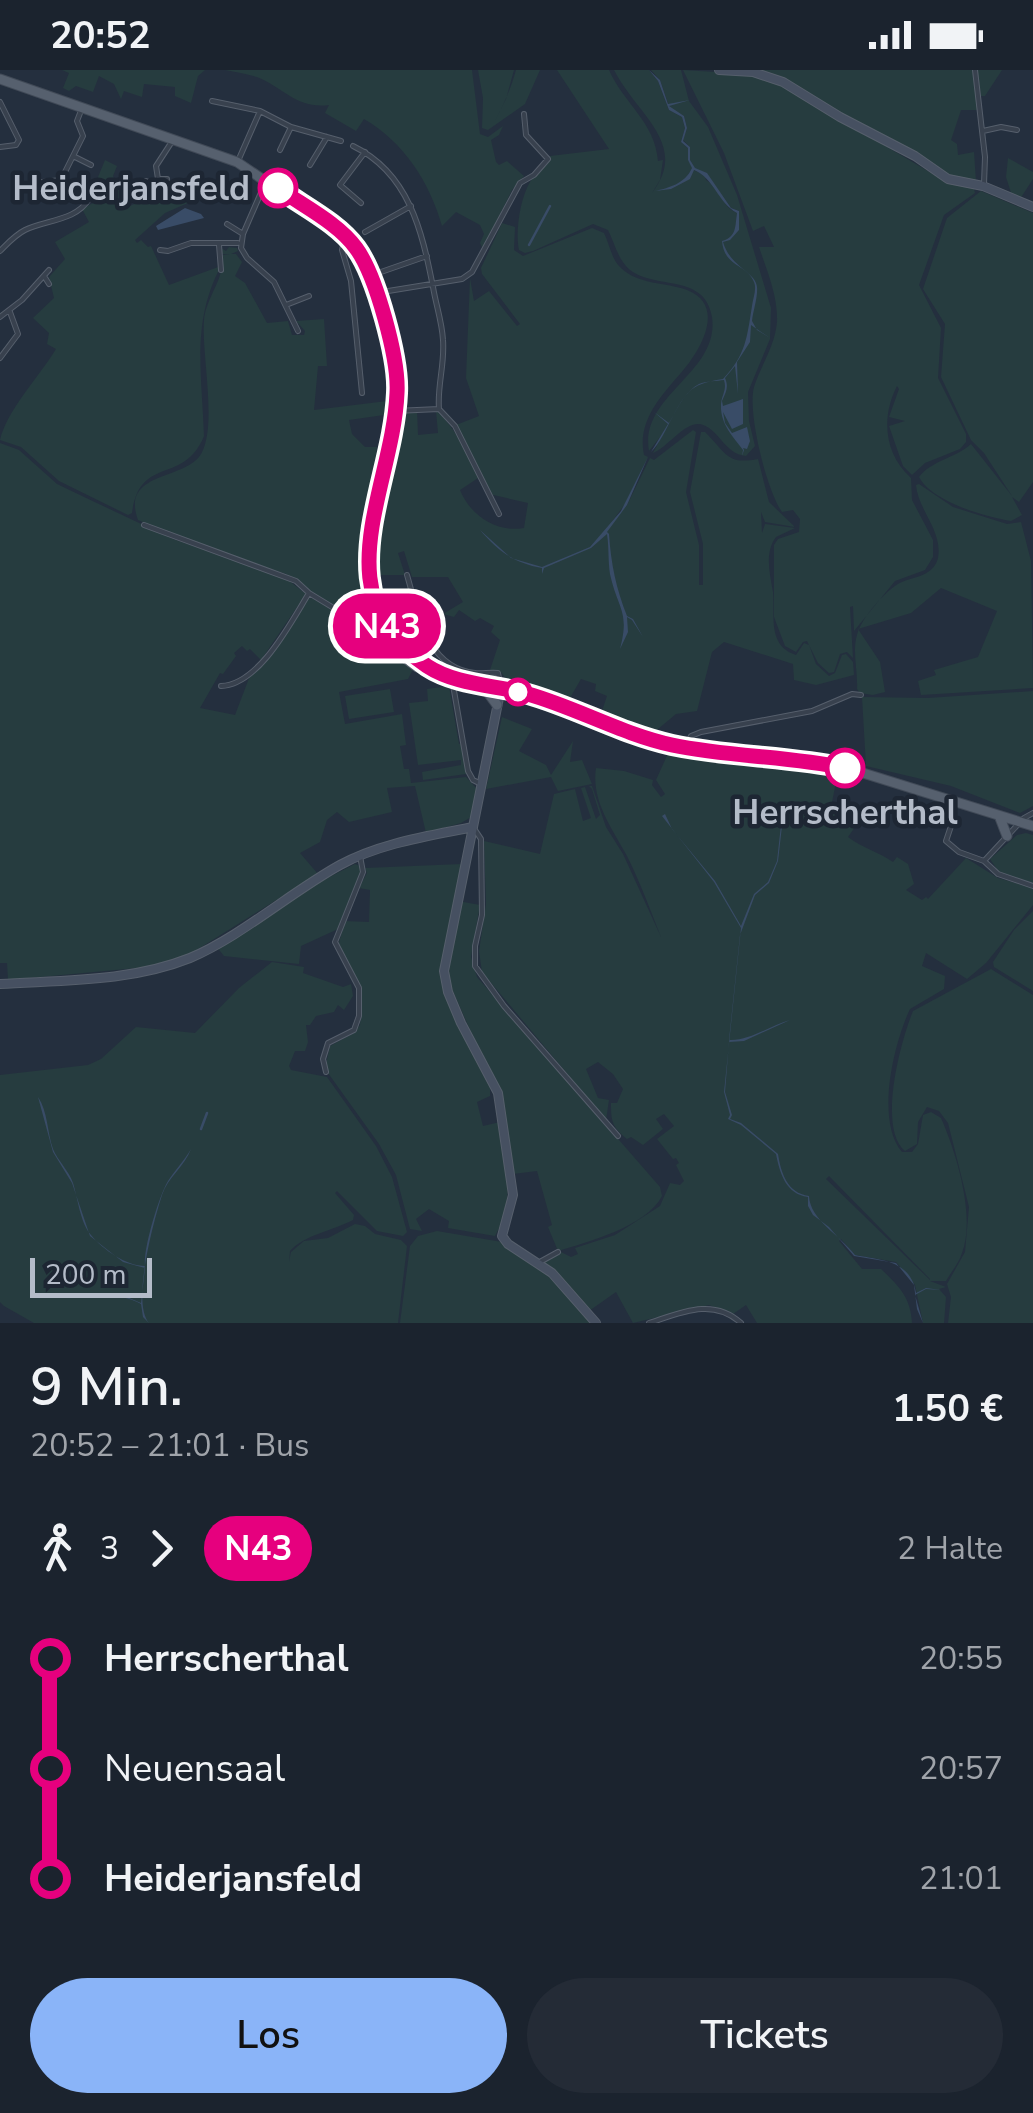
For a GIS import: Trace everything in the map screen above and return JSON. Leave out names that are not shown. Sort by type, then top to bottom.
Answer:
[{"type":"main road","points":[[0,80],[238,162],[346,236],[361,256],[376,294],[398,381],[368,542],[368,568],[376,605],[395,638],[425,665],[438,672],[542,698],[646,738],[847,768],[1033,826]]},
{"type":"main road","points":[[481,684],[497,706]]},
{"type":"main road","points":[[998,816],[1007,836]]},
{"type":"street","points":[[719,70],[748,71],[782,82],[948,178],[984,186],[1033,207]]},
{"type":"street","points":[[975,70],[983,131],[984,186]]},
{"type":"street","points":[[212,100],[260,110],[291,127],[340,141]]},
{"type":"street","points":[[0,103],[19,143],[0,147]]},
{"type":"street","points":[[33,183],[57,182],[74,156],[83,134],[77,121],[82,108]]},
{"type":"street","points":[[238,162],[260,110]]},
{"type":"street","points":[[376,294],[470,275],[520,183],[534,175],[548,158],[526,135],[524,114]]},
{"type":"street","points":[[280,150],[291,127]]},
{"type":"street","points":[[983,131],[1000,127],[1017,130]]},
{"type":"street","points":[[310,165],[326,137]]},
{"type":"street","points":[[158,179],[156,166],[174,139]]},
{"type":"street","points":[[353,146],[386,169],[411,206],[427,256],[443,339],[438,384],[440,410],[455,426],[499,514]]},
{"type":"street","points":[[362,203],[340,185],[365,152]]},
{"type":"street","points":[[74,156],[91,165]]},
{"type":"street","points":[[145,180],[153,183],[167,179]]},
{"type":"street","points":[[266,181],[240,242],[244,254],[268,274],[298,331]]},
{"type":"street","points":[[0,250],[23,230],[47,225],[86,206],[89,199]]},
{"type":"street","points":[[365,232],[411,206]]},
{"type":"street","points":[[227,224],[242,234]]},
{"type":"street","points":[[346,236],[342,250],[351,281],[362,393]]},
{"type":"street","points":[[160,250],[194,243],[240,242]]},
{"type":"street","points":[[219,245],[221,270]]},
{"type":"street","points":[[381,272],[427,256]]},
{"type":"street","points":[[0,317],[10,312],[49,270]]},
{"type":"street","points":[[44,276],[49,284]]},
{"type":"street","points":[[286,305],[309,296]]},
{"type":"street","points":[[0,358],[18,334],[10,312]]},
{"type":"street","points":[[395,411],[440,410]]},
{"type":"street","points":[[144,525],[282,574],[378,635],[416,670],[455,687],[468,771],[482,785]]},
{"type":"street","points":[[408,575],[427,638],[438,654],[452,665],[474,673],[498,674],[500,688],[444,971],[461,1023],[498,1094],[513,1195],[502,1236],[552,1274],[596,1323]]},
{"type":"street","points":[[221,686],[233,684],[257,668],[309,593]]},
{"type":"street","points":[[687,747],[692,736],[700,732],[812,711],[860,694]]},
{"type":"street","points":[[984,860],[1033,813]]},
{"type":"street","points":[[951,826],[946,842],[959,852],[984,860],[998,874],[1033,886]]},
{"type":"street","points":[[0,984],[134,974],[166,967],[211,947],[316,878],[360,856],[473,827]]},
{"type":"street","points":[[473,827],[482,838],[482,915],[475,966],[504,1006],[618,1136]]},
{"type":"street","points":[[326,1072],[328,1043],[358,1025],[358,988],[335,942],[363,872],[360,856]]},
{"type":"street","points":[[538,1262],[558,1252]]},
{"type":"street","points":[[649,1323],[705,1308],[726,1312],[741,1323]]},
{"type":"green space","points":[[62,70],[205,70],[198,76],[191,103],[175,96],[175,87],[144,84],[142,97],[124,91],[121,99],[114,84],[99,76],[93,92],[76,86],[69,91],[63,88],[69,73]]},
{"type":"green space","points":[[225,70],[472,70],[480,134],[488,137],[503,126],[491,140],[496,162],[499,165],[507,161],[524,176],[512,190],[483,249],[480,225],[456,212],[442,226],[423,179],[378,128],[364,119],[356,131],[325,113],[329,105],[308,104],[257,77]]},
{"type":"green space","points":[[478,70],[514,70],[507,97],[516,70],[540,70],[525,104],[488,130],[482,128],[483,98]]},
{"type":"green space","points":[[557,70],[609,70],[651,135],[658,161],[663,160],[660,179],[665,159],[662,144],[614,70],[649,70],[658,81],[669,110],[682,117],[685,128],[681,142],[688,148],[693,168],[685,179],[690,179],[693,170],[705,175],[706,180],[728,206],[737,213],[735,233],[739,230],[739,211],[731,208],[706,173],[695,169],[690,147],[683,140],[687,128],[684,116],[670,109],[660,80],[651,70],[681,70],[689,101],[708,127],[737,195],[771,308],[770,339],[748,392],[755,446],[746,456],[732,451],[712,430],[700,424],[688,427],[653,453],[664,432],[649,451],[649,431],[656,414],[704,354],[711,337],[712,317],[700,294],[630,270],[608,230],[593,224],[533,251],[519,250],[518,225],[524,197],[550,156],[609,149]]},
{"type":"green space","points":[[683,70],[748,74],[782,85],[943,180],[974,189],[975,193],[944,215],[919,285],[941,328],[938,378],[966,434],[966,442],[960,449],[925,463],[912,475],[903,466],[889,426],[905,421],[889,417],[897,386],[887,422],[890,447],[911,478],[912,500],[933,540],[933,557],[925,570],[895,581],[854,631],[853,606],[850,607],[853,658],[847,652],[840,654],[834,672],[829,673],[818,663],[807,641],[796,652],[785,646],[774,617],[774,545],[778,539],[799,532],[800,519],[793,510],[782,512],[776,502],[753,415],[754,387],[777,322],[774,293],[759,247],[774,247],[764,226],[753,231],[724,153]]},
{"type":"green space","points":[[754,70],[973,70],[979,110],[961,110],[951,140],[957,144],[958,155],[974,152],[976,182],[949,176],[909,149]]},
{"type":"green space","points":[[977,70],[1002,70],[985,96],[981,96]]},
{"type":"green space","points":[[1008,158],[1033,172],[1033,179],[1020,199],[1012,196],[1006,177]]},
{"type":"green space","points":[[105,160],[117,166],[113,176],[127,207],[184,184],[191,194],[188,203],[165,213],[135,240],[151,246],[169,285],[221,266],[205,307],[202,328],[204,436],[185,461],[144,483],[128,515],[59,481],[21,447],[0,440],[16,405],[56,349],[47,344],[49,333],[33,318],[54,298],[49,277],[65,259],[55,242],[89,222],[82,209],[93,203],[95,196],[91,194]]},
{"type":"green space","points":[[981,191],[1033,213],[1033,482],[1019,502],[1012,497],[1022,515],[1011,521],[947,500],[925,486],[919,477],[971,444],[1012,496],[971,440],[941,377],[945,324],[923,289],[947,218]]},
{"type":"green space","points":[[502,223],[515,227],[514,250],[523,256],[592,228],[604,233],[615,260],[628,273],[699,297],[706,307],[706,330],[687,365],[647,421],[643,443],[644,455],[648,457],[611,523],[627,505],[650,458],[654,460],[693,430],[696,432],[686,492],[699,545],[699,585],[703,585],[703,544],[690,492],[701,432],[733,459],[758,459],[769,502],[795,527],[765,522],[761,512],[762,533],[765,524],[795,528],[776,537],[770,550],[774,629],[780,645],[796,655],[804,643],[809,645],[816,664],[829,676],[846,654],[853,662],[854,675],[816,685],[794,680],[793,664],[724,642],[712,652],[697,711],[676,714],[652,734],[601,714],[607,696],[595,691],[596,684],[581,679],[567,703],[537,689],[509,683],[501,672],[490,670],[500,640],[491,632],[494,626],[480,618],[475,621],[459,610],[454,617],[443,614],[463,602],[448,577],[412,577],[404,551],[398,553],[405,575],[374,575],[375,536],[400,414],[417,410],[418,435],[438,433],[436,411],[455,433],[478,478],[460,490],[470,507],[494,525],[524,528],[528,503],[489,494],[456,425],[479,416],[466,378],[470,278],[474,301],[489,291],[517,326],[520,324],[482,274],[481,268]]},
{"type":"green space","points":[[229,247],[237,248],[231,254],[242,262],[235,276],[245,283],[267,323],[288,321],[292,335],[304,335],[296,321],[324,319],[327,366],[318,366],[314,410],[387,401],[384,415],[349,420],[352,434],[365,447],[377,447],[361,569],[365,598],[376,627],[314,594],[286,574],[138,520],[135,505],[145,485],[190,464],[205,445],[209,411],[204,320],[221,271],[222,255],[230,255],[222,254],[221,248],[226,251]]},
{"type":"green space","points":[[0,443],[19,450],[57,484],[173,539],[284,577],[306,594],[261,660],[242,646],[234,653],[236,656],[220,673],[200,708],[235,715],[251,673],[270,655],[307,599],[312,598],[373,633],[413,669],[408,679],[339,692],[345,724],[402,714],[406,745],[400,746],[411,783],[466,777],[478,790],[473,816],[426,833],[415,786],[387,788],[392,812],[349,822],[337,812],[327,820],[320,842],[300,853],[318,874],[187,956],[148,967],[8,980],[7,963],[0,963]]},
{"type":"green space","points":[[916,485],[953,507],[1007,524],[1021,522],[1031,561],[1033,688],[921,695],[918,681],[936,675],[934,670],[978,657],[997,611],[941,588],[911,613],[859,629],[890,590],[931,570],[938,558],[937,539]]},
{"type":"green space","points":[[859,630],[880,662],[885,692],[873,695],[857,689],[855,648]]},
{"type":"green space","points":[[449,686],[466,774],[423,780],[422,772],[461,765],[461,760],[418,765],[409,703],[428,701],[427,689]]},
{"type":"green space","points":[[390,689],[394,712],[349,719],[345,696]]},
{"type":"green space","points":[[1033,691],[1033,806],[1020,813],[951,786],[866,766],[862,697],[928,698]]},
{"type":"green space","points":[[502,717],[532,729],[519,751],[546,765],[551,775],[573,741],[570,762],[582,760],[592,784],[558,791],[551,777],[486,789]]},
{"type":"green space","points":[[670,749],[838,772],[831,807],[862,817],[848,837],[893,862],[897,857],[908,864],[914,884],[906,890],[922,900],[928,899],[966,858],[998,878],[1033,888],[1033,905],[986,963],[967,979],[926,953],[922,966],[945,976],[944,989],[910,1009],[893,1061],[888,1102],[894,1138],[902,1152],[912,1152],[918,1144],[923,1115],[931,1112],[941,1118],[962,1184],[967,1221],[962,1253],[946,1281],[930,1281],[946,1287],[939,1289],[946,1297],[944,1323],[923,1323],[915,1285],[896,1262],[855,1255],[841,1239],[862,1269],[881,1269],[898,1287],[909,1306],[912,1323],[757,1323],[746,1305],[733,1314],[709,1305],[633,1323],[616,1292],[589,1311],[541,1263],[561,1252],[571,1257],[578,1254],[575,1248],[615,1235],[660,1206],[670,1183],[680,1185],[684,1181],[676,1158],[657,1139],[674,1126],[664,1114],[656,1119],[663,1129],[643,1145],[631,1137],[627,1139],[612,1119],[611,1103],[617,1103],[623,1089],[613,1074],[598,1062],[586,1069],[598,1098],[609,1100],[606,1120],[482,972],[479,951],[486,904],[484,841],[540,854],[554,794],[575,789],[583,821],[591,818],[581,788],[585,787],[596,819],[600,815],[592,786],[606,827],[623,854],[661,937],[632,866],[600,803],[596,768],[653,780],[652,785],[661,797],[665,794],[656,780]],"holes":[[[829,1176],[930,1280],[826,1179]]]},
{"type":"green space","points":[[1017,835],[1033,835],[1033,883],[999,872],[990,859]]},
{"type":"green space","points":[[355,864],[361,872],[338,929],[301,946],[299,964],[224,956],[216,946],[310,887]]},
{"type":"green space","points":[[461,864],[442,972],[490,1082],[490,1096],[477,1102],[483,1126],[500,1122],[507,1195],[495,1236],[448,1228],[449,1221],[429,1209],[416,1219],[422,1231],[410,1229],[396,1175],[379,1144],[328,1073],[326,1064],[330,1046],[354,1033],[360,1025],[362,988],[338,946],[345,921],[369,922],[370,890],[359,888],[367,873],[365,868]]},
{"type":"green space","points":[[458,901],[480,905],[471,957],[477,977],[660,1187],[662,1196],[654,1207],[630,1224],[558,1251],[548,1227],[552,1225],[537,1171],[513,1174],[497,1081],[448,980]]},
{"type":"green space","points":[[1033,911],[1033,991],[994,967],[993,962],[1014,930]]},
{"type":"green space","points":[[272,962],[304,967],[303,973],[343,987],[351,984],[353,996],[344,1010],[338,1005],[334,1012],[316,1016],[306,1025],[305,1051],[295,1051],[289,1066],[291,1070],[327,1077],[376,1146],[392,1177],[407,1232],[403,1236],[377,1231],[337,1191],[354,1215],[353,1220],[303,1241],[290,1251],[289,1262],[291,1252],[304,1241],[328,1238],[355,1224],[401,1240],[407,1246],[398,1323],[34,1323],[4,1306],[0,1302],[0,1075],[88,1065],[101,1059],[136,1027],[195,1033],[239,988]]},
{"type":"green space","points":[[991,969],[1033,995],[1033,1323],[948,1323],[951,1297],[947,1284],[965,1252],[969,1207],[948,1123],[939,1111],[927,1107],[918,1122],[917,1144],[905,1151],[897,1140],[893,1124],[894,1083],[913,1011]]},
{"type":"green space","points":[[437,1231],[502,1242],[545,1271],[593,1323],[400,1323],[410,1246],[418,1236]]},
{"type":"water","points":[[649,70],[660,80],[668,104],[690,100],[669,106],[684,116],[687,128],[683,141],[690,147],[690,160],[695,168],[707,173],[731,208],[694,170],[690,179],[671,189],[655,191],[681,182],[692,168],[688,160],[688,148],[681,142],[685,128],[682,117],[669,110],[658,81]]},
{"type":"water","points":[[185,208],[204,218],[158,230],[156,226]]},
{"type":"water","points":[[731,208],[739,211],[739,230],[723,242],[746,272],[727,256],[722,241],[733,234],[737,213]]},
{"type":"water","points":[[751,276],[757,287],[752,321],[756,329],[751,325],[750,342],[737,362],[749,327],[755,288]]},
{"type":"water","points":[[737,362],[738,394],[735,366],[725,378],[727,387],[722,401],[723,406],[743,399],[743,424],[732,429],[723,412],[732,433],[747,427],[750,441],[742,456],[743,450],[728,429],[722,418],[721,404],[724,380],[710,381],[723,379]]},
{"type":"water","points":[[648,457],[627,505],[607,532],[623,606],[643,637],[627,617],[628,632],[620,649],[623,618],[610,574],[607,534],[591,548],[544,568],[542,574],[542,568],[514,559],[542,567],[590,547],[621,511]]},
{"type":"water","points":[[787,822],[782,826],[778,861],[769,883],[755,895],[740,934],[741,928],[714,882],[677,835],[715,881],[741,926],[754,894],[768,882],[777,861],[781,825]]},
{"type":"water","points":[[790,1020],[744,1041],[729,1040],[753,1035]]},
{"type":"water","points":[[728,1050],[725,1092],[730,1119],[741,1123],[778,1154],[786,1181],[795,1191],[809,1196],[821,1221],[813,1215],[808,1206],[808,1197],[794,1192],[785,1182],[776,1154],[728,1119],[724,1092]]},
{"type":"water","points":[[38,1097],[53,1149],[76,1195],[53,1152]]},
{"type":"water","points":[[191,1149],[162,1195],[145,1268],[123,1262],[114,1255],[145,1266],[160,1198]]},
{"type":"water","points":[[143,1287],[144,1313],[149,1323],[143,1317],[141,1304],[108,1296],[122,1295],[141,1303]]},
{"type":"waterway","points":[[529,245],[550,206]]},
{"type":"waterway","points":[[201,1129],[207,1113]]},
{"type":"bus line","name":"N43","points":[[278,188],[341,232],[357,249],[372,282],[394,356],[397,397],[368,542],[368,568],[376,605],[395,638],[438,672],[542,698],[646,738],[708,751],[845,768]]},
{"type":"place","name":"Heiderjansfeld","points":[[278,188]]},
{"type":"place","name":"Herrscherthal","points":[[845,768]]}]
